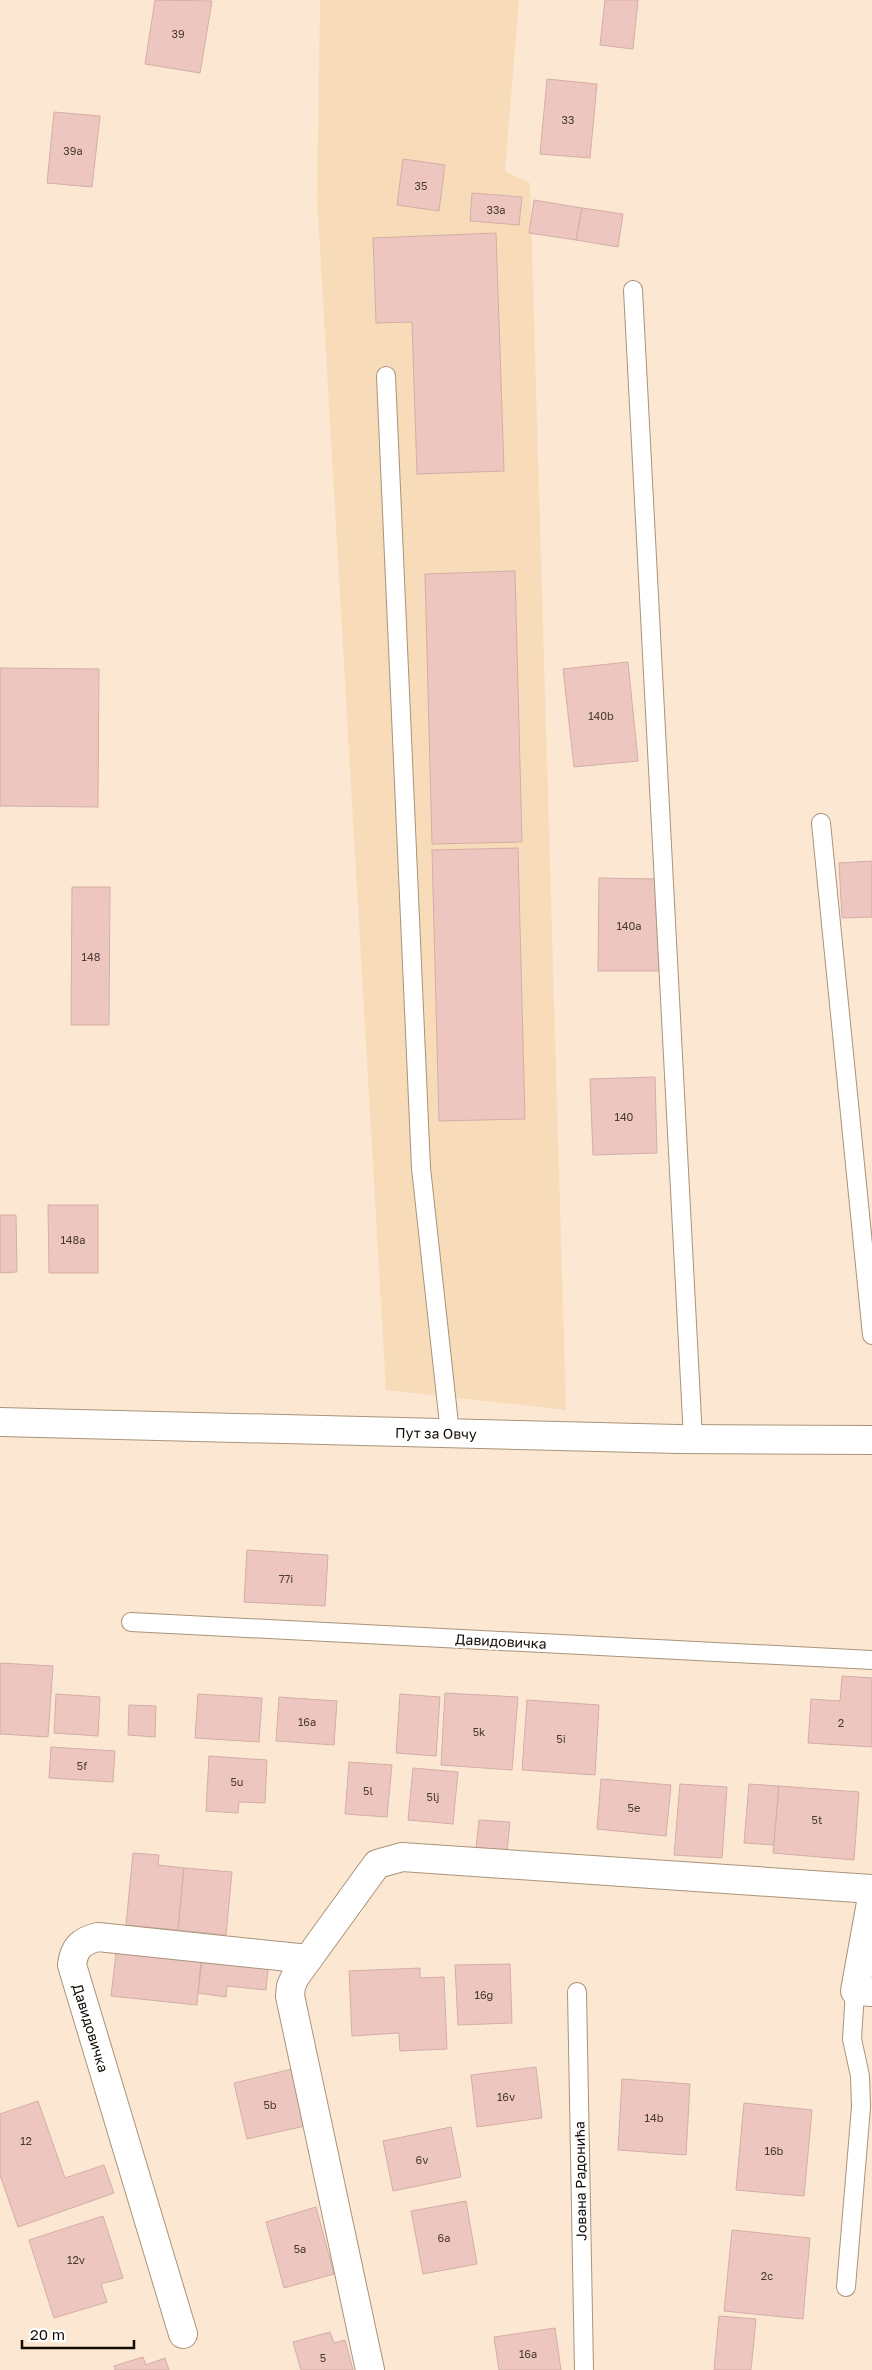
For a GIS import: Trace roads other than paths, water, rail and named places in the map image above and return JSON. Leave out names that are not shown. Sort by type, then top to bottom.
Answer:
[{"type":"street","name":"Пут за Овчу","points":[[0,1422],[693,1439],[872,1440]]},
{"type":"street","points":[[370,2370],[290,1996],[291,1986],[295,1977],[377,1864],[402,1857],[872,1889]]},
{"type":"street","points":[[863,1992],[872,1896]]},
{"type":"street","name":"Давидовичка","points":[[183,2334],[72,1965],[73,1954],[79,1945],[98,1937],[308,1959]]},
{"type":"lane","points":[[632,290],[693,1439]]},
{"type":"lane","points":[[386,376],[421,1168],[450,1433]]},
{"type":"lane","points":[[821,823],[872,1335]]},
{"type":"lane","name":"Давидовичка","points":[[131,1622],[872,1660]]},
{"type":"lane","name":"Јована Радонића","points":[[577,1992],[584,2370]]},
{"type":"lane","points":[[846,2287],[861,2107],[860,2076],[852,2039],[863,1992]]}]
